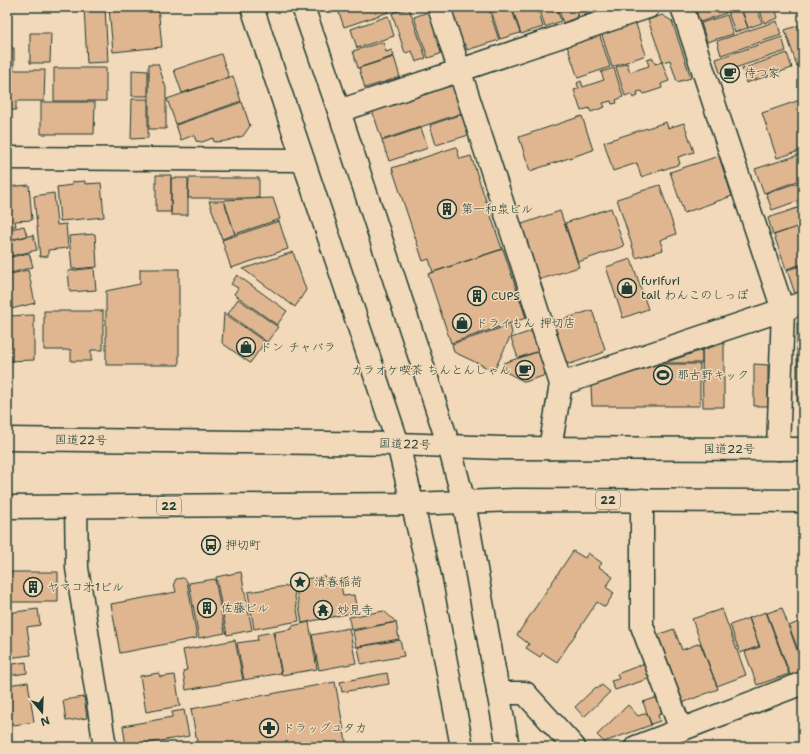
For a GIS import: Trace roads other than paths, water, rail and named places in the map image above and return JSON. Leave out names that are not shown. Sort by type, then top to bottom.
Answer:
[{"type":"main road","points":[[252,7],[398,444],[430,577],[462,747]]},
{"type":"main road","points":[[303,7],[339,111],[449,446],[464,502],[508,747]]},
{"type":"main road","points":[[439,7],[560,384],[550,448]]},
{"type":"main road","points":[[339,111],[648,7]]},
{"type":"main road","points":[[682,7],[793,306],[778,449]]},
{"type":"main road","points":[[7,158],[303,160]]},
{"type":"main road","points":[[560,384],[793,306]]},
{"type":"main road","name":"国道22号","points":[[7,439],[398,444],[550,448],[803,449]]},
{"type":"main road","name":"22","points":[[7,507],[412,504],[514,500],[803,501]]},
{"type":"main road","points":[[642,500],[642,626],[681,730]]},
{"type":"main road","points":[[76,506],[77,568],[105,747]]},
{"type":"main road","points":[[636,747],[803,683]]},
{"type":"main road","points":[[498,693],[525,693],[574,747]]},
{"type":"place","name":"待つ家","points":[[730,73]]},
{"type":"place","name":"第一和泉ビル","points":[[447,209]]},
{"type":"place","name":"furifuri tail わんこのしっぽ","points":[[627,288]]},
{"type":"place","name":"CUPS","points":[[477,296]]},
{"type":"place","name":"ドライもん 押切店","points":[[462,323]]},
{"type":"place","name":"ドン チャバラ","points":[[246,347]]},
{"type":"place","name":"カラオケ喫茶 ちんとんしゃん","points":[[525,370]]},
{"type":"place","name":"那古野キック","points":[[663,375]]},
{"type":"place","name":"押切町","points":[[211,545]]},
{"type":"place","name":"清春稲荷","points":[[300,582]]},
{"type":"place","name":"ヤマコ㐧1ビル","points":[[33,587]]},
{"type":"place","name":"佐藤ビル","points":[[207,608]]},
{"type":"place","name":"妙見寺","points":[[323,610]]},
{"type":"place","name":"ドラッグユタカ","points":[[269,728]]}]
